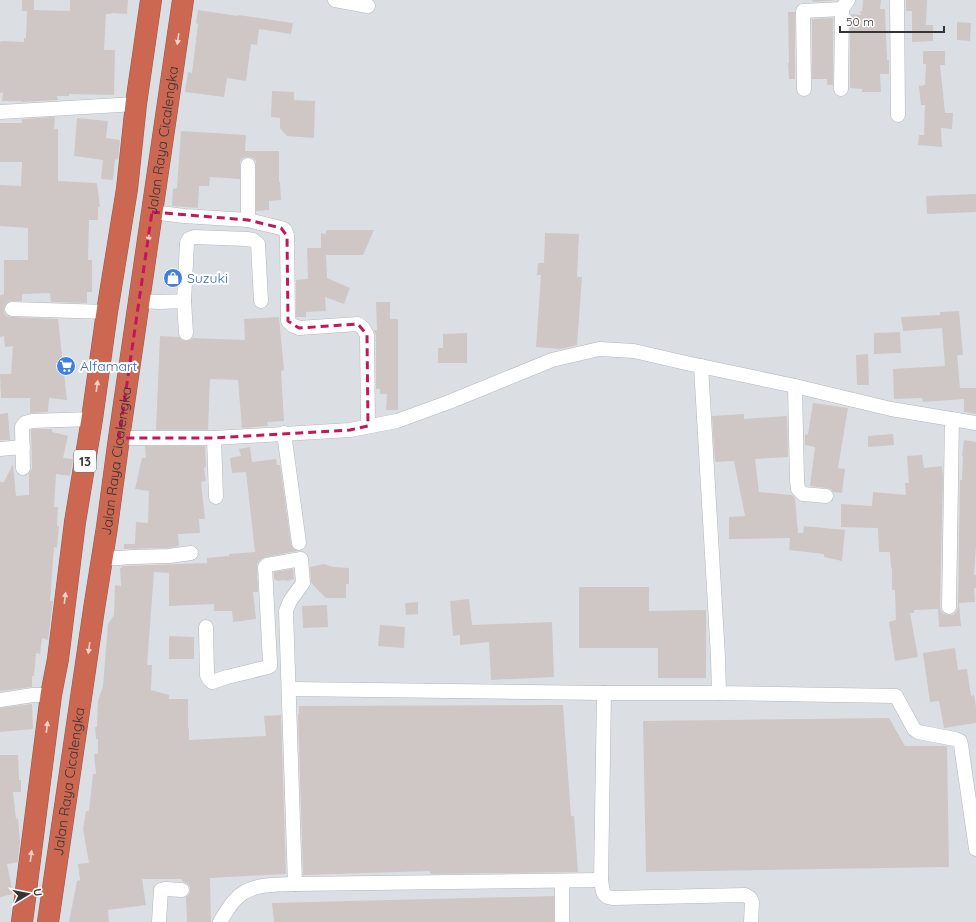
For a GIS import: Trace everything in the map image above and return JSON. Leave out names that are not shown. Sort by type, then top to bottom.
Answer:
[{"type":"highway","name":"Jalan Raya Cicalengka","points":[[22,922],[51,695],[58,660],[75,522],[127,189],[136,104],[151,0]]},
{"type":"highway","name":"Jalan Raya Cicalengka","points":[[48,922],[183,0]]},
{"type":"highway","points":[[75,522],[107,527]]},
{"type":"street","points":[[335,0],[368,6]]},
{"type":"street","points":[[897,0],[898,115]]},
{"type":"street","points":[[804,89],[804,11],[845,5],[841,89]]},
{"type":"street","points":[[0,112],[136,104]]},
{"type":"street","points":[[248,165],[248,220]]},
{"type":"street","points":[[152,212],[184,216],[248,220],[285,230],[287,236],[288,321],[298,328],[358,324],[363,328],[367,335],[368,426]]},
{"type":"street","points":[[186,333],[184,301],[187,243],[189,239],[194,237],[247,239],[253,240],[258,244],[261,301]]},
{"type":"street","points":[[139,301],[184,301]]},
{"type":"street","points":[[12,309],[107,312]]},
{"type":"street","points":[[119,438],[214,438],[350,430],[397,421],[450,402],[552,360],[599,349],[634,351],[795,386],[891,409],[976,423]]},
{"type":"street","points":[[701,366],[719,693]]},
{"type":"street","points":[[795,386],[798,489],[804,494],[826,496]]},
{"type":"street","points":[[23,468],[22,427],[25,423],[32,421],[92,419]]},
{"type":"street","points":[[949,607],[952,419]]},
{"type":"street","points":[[284,433],[299,543]]},
{"type":"street","points":[[214,438],[216,497]]},
{"type":"street","points":[[0,449],[23,447]]},
{"type":"street","points":[[102,559],[169,556],[190,553]]},
{"type":"street","points":[[206,627],[207,675],[212,682],[270,666],[265,567],[267,565],[301,559],[303,583],[290,601],[286,611],[295,884]]},
{"type":"street","points":[[289,689],[896,696],[914,729],[918,732],[960,741],[976,849]]},
{"type":"street","points":[[604,693],[601,880],[603,894],[607,897],[745,895],[750,898],[752,902],[751,922]]},
{"type":"street","points":[[0,700],[33,695],[51,695]]},
{"type":"street","points":[[220,922],[234,900],[241,894],[263,886],[295,884],[601,880]]},
{"type":"street","points":[[562,881],[562,922]]},
{"type":"street","points":[[159,922],[161,890],[182,890]]},
{"type":"highlighted area","points":[[152,212],[248,220],[281,228],[287,236],[288,321],[299,328],[358,324],[367,335],[368,426],[350,430],[214,438],[119,438]]},
{"type":"building","points":[[22,0],[34,0],[34,10],[70,11],[70,0],[128,0],[127,14],[106,14],[104,50],[115,50],[114,95],[69,94],[69,96],[57,96],[58,100],[22,102],[2,101],[3,92],[0,93],[0,42],[24,42],[24,38],[26,38],[27,11],[22,11]]},
{"type":"building","points":[[812,0],[838,0],[813,2]]},
{"type":"building","points":[[863,0],[881,0],[880,9],[885,9],[889,74],[880,74],[881,92],[862,92],[862,89],[850,88],[850,14],[861,15],[860,11],[862,11]]},
{"type":"building","points":[[906,0],[927,0],[926,25],[933,25],[933,41],[912,42],[912,11],[906,11]]},
{"type":"building","points":[[198,10],[293,23],[291,34],[259,29],[257,45],[251,44],[246,81],[227,78],[224,97],[185,92],[188,72],[192,73],[198,24],[196,23]]},
{"type":"building","points":[[788,12],[795,12],[795,79],[789,79]]},
{"type":"building","points":[[833,18],[833,85],[827,85],[827,79],[812,79],[812,19]]},
{"type":"building","points":[[957,22],[971,23],[970,41],[957,40]]},
{"type":"building","points":[[923,51],[945,51],[945,65],[940,65],[945,113],[953,113],[952,129],[941,128],[942,147],[918,145],[919,135],[924,135],[925,105],[921,105],[919,86],[925,85],[926,64],[923,64]]},
{"type":"building","points":[[272,91],[294,92],[294,100],[315,101],[314,138],[287,136],[280,128],[280,118],[271,117]]},
{"type":"building","points":[[55,117],[54,129],[58,129],[58,181],[97,183],[100,207],[98,207],[98,220],[89,220],[88,260],[92,260],[92,292],[87,292],[87,303],[51,302],[50,293],[22,294],[22,301],[12,301],[5,305],[4,313],[7,316],[58,319],[67,400],[49,398],[48,412],[30,413],[30,398],[1,398],[0,374],[11,374],[13,346],[5,347],[4,336],[0,337],[0,295],[4,294],[4,260],[28,260],[28,228],[0,226],[0,185],[21,186],[22,162],[0,162],[0,123],[22,123],[22,119]]},
{"type":"building","points":[[77,118],[108,121],[106,138],[120,140],[118,160],[115,159],[113,180],[101,179],[103,160],[74,156]]},
{"type":"building","points":[[181,131],[246,135],[245,151],[279,151],[279,182],[281,200],[269,201],[269,210],[256,211],[256,161],[253,158],[248,157],[243,158],[240,161],[240,179],[210,177],[209,186],[199,186],[198,208],[172,206],[173,189],[177,188]]},
{"type":"building","points":[[976,194],[976,212],[927,214],[926,196]]},
{"type":"building","points":[[326,230],[374,230],[363,255],[326,255],[327,278],[350,288],[344,304],[325,297],[326,311],[306,312],[306,317],[296,317],[296,280],[308,279],[307,248],[321,248],[321,233],[326,234]]},
{"type":"building","points":[[545,233],[579,234],[577,277],[582,277],[577,345],[561,349],[536,347],[541,275],[537,275],[538,263],[544,263]]},
{"type":"building","points":[[376,302],[390,302],[390,319],[398,319],[398,410],[386,410],[387,394],[380,394],[380,389],[376,389],[376,335],[374,330],[377,330]]},
{"type":"building","points":[[959,311],[963,355],[957,355],[960,388],[976,388],[976,414],[964,412],[964,399],[923,402],[922,398],[894,399],[893,369],[945,366],[942,328],[903,331],[901,317],[940,315],[940,312]]},
{"type":"building","points":[[279,317],[284,370],[281,371],[284,421],[267,422],[268,426],[242,428],[238,380],[210,379],[208,430],[156,430],[160,336],[179,337],[186,341],[193,338],[245,340],[244,319]]},
{"type":"building","points":[[900,332],[901,353],[874,354],[874,333]]},
{"type":"building","points":[[467,333],[467,363],[438,363],[438,348],[443,348],[443,334]]},
{"type":"building","points":[[868,354],[869,385],[857,385],[856,355]]},
{"type":"building","points":[[813,403],[848,408],[838,468],[845,469],[842,493],[833,492],[831,489],[827,488],[810,486],[815,447],[805,445],[805,435],[808,434]]},
{"type":"building","points":[[8,413],[10,440],[0,440],[0,414]]},
{"type":"building","points":[[744,414],[744,419],[787,416],[788,457],[755,459],[759,492],[792,495],[795,498],[798,533],[803,533],[804,526],[845,530],[842,561],[824,557],[824,554],[789,550],[790,538],[729,539],[729,517],[745,516],[734,461],[715,462],[712,416]]},
{"type":"building","points":[[52,429],[52,432],[68,436],[63,458],[73,459],[70,476],[56,474],[54,507],[58,507],[57,526],[59,526],[57,548],[54,547],[50,601],[53,601],[48,640],[42,638],[40,654],[36,653],[34,676],[32,676],[32,687],[0,691],[0,482],[4,482],[13,464],[16,496],[29,495],[29,474],[32,468],[31,430]]},
{"type":"building","points":[[893,434],[894,445],[868,447],[868,436]]},
{"type":"building","points":[[964,440],[976,442],[975,602],[959,603],[961,626],[939,627],[938,609],[914,610],[914,613],[910,613],[918,657],[895,661],[889,622],[896,620],[895,590],[892,590],[890,552],[879,552],[878,528],[841,527],[841,504],[872,506],[873,492],[906,495],[905,483],[909,483],[907,456],[922,455],[924,468],[942,466],[940,607],[944,614],[953,615],[958,607],[960,480],[962,480]]},
{"type":"building","points":[[145,446],[205,446],[206,467],[204,468],[206,481],[201,482],[205,519],[199,519],[200,533],[178,534],[179,546],[168,548],[124,549],[124,544],[135,544],[136,522],[148,523],[149,491],[135,489],[142,458],[146,458]]},
{"type":"building","points":[[250,447],[252,462],[276,459],[277,465],[280,465],[291,544],[297,551],[266,557],[261,559],[257,564],[258,592],[253,592],[256,619],[233,622],[232,611],[214,611],[214,604],[169,606],[169,573],[154,572],[147,665],[152,665],[151,690],[169,695],[169,699],[188,699],[189,740],[266,736],[264,716],[281,715],[286,874],[210,878],[211,922],[187,922],[186,897],[189,894],[190,887],[187,883],[183,882],[182,879],[142,879],[146,905],[108,910],[109,922],[69,922],[77,881],[80,880],[78,864],[89,863],[83,829],[86,811],[89,811],[93,774],[96,774],[94,754],[98,754],[98,739],[96,739],[95,727],[97,727],[98,701],[103,686],[108,624],[114,615],[115,585],[121,586],[120,568],[122,568],[122,566],[207,563],[207,558],[229,556],[229,554],[255,552],[246,472],[232,473],[230,458],[241,456],[239,449]]},
{"type":"building","points":[[324,564],[333,567],[349,568],[349,584],[346,584],[346,598],[326,598],[311,582],[310,567]]},
{"type":"building","points":[[293,569],[294,580],[278,581],[274,579],[274,572]]},
{"type":"building","points":[[579,587],[649,587],[649,611],[706,610],[706,678],[658,678],[658,648],[579,648]]},
{"type":"building","points":[[469,599],[472,625],[552,622],[554,677],[491,680],[489,642],[460,645],[460,635],[453,636],[450,601]]},
{"type":"building","points":[[418,602],[418,614],[406,615],[405,603]]},
{"type":"building","points":[[327,605],[328,627],[303,628],[302,606]]},
{"type":"building","points":[[380,625],[405,627],[404,648],[378,646]]},
{"type":"building","points":[[169,636],[194,637],[194,659],[169,659]]},
{"type":"building","points":[[955,648],[958,670],[967,669],[971,696],[974,695],[976,707],[976,723],[944,728],[939,701],[930,702],[923,653]]},
{"type":"building","points":[[32,704],[33,729],[0,732],[0,708]]},
{"type":"building","points":[[563,705],[571,816],[574,816],[578,872],[430,874],[430,871],[303,875],[299,706]]},
{"type":"building","points":[[889,718],[905,746],[947,746],[949,867],[646,872],[643,721]]},
{"type":"building","points":[[0,755],[18,755],[21,792],[13,792],[16,819],[18,818],[20,842],[18,862],[7,864],[13,894],[0,897]]},
{"type":"building","points":[[554,896],[554,922],[274,922],[272,903]]},
{"type":"place","name":"Suzuki","points":[[173,278]]},
{"type":"place","name":"Alfamart","points":[[66,366]]}]
